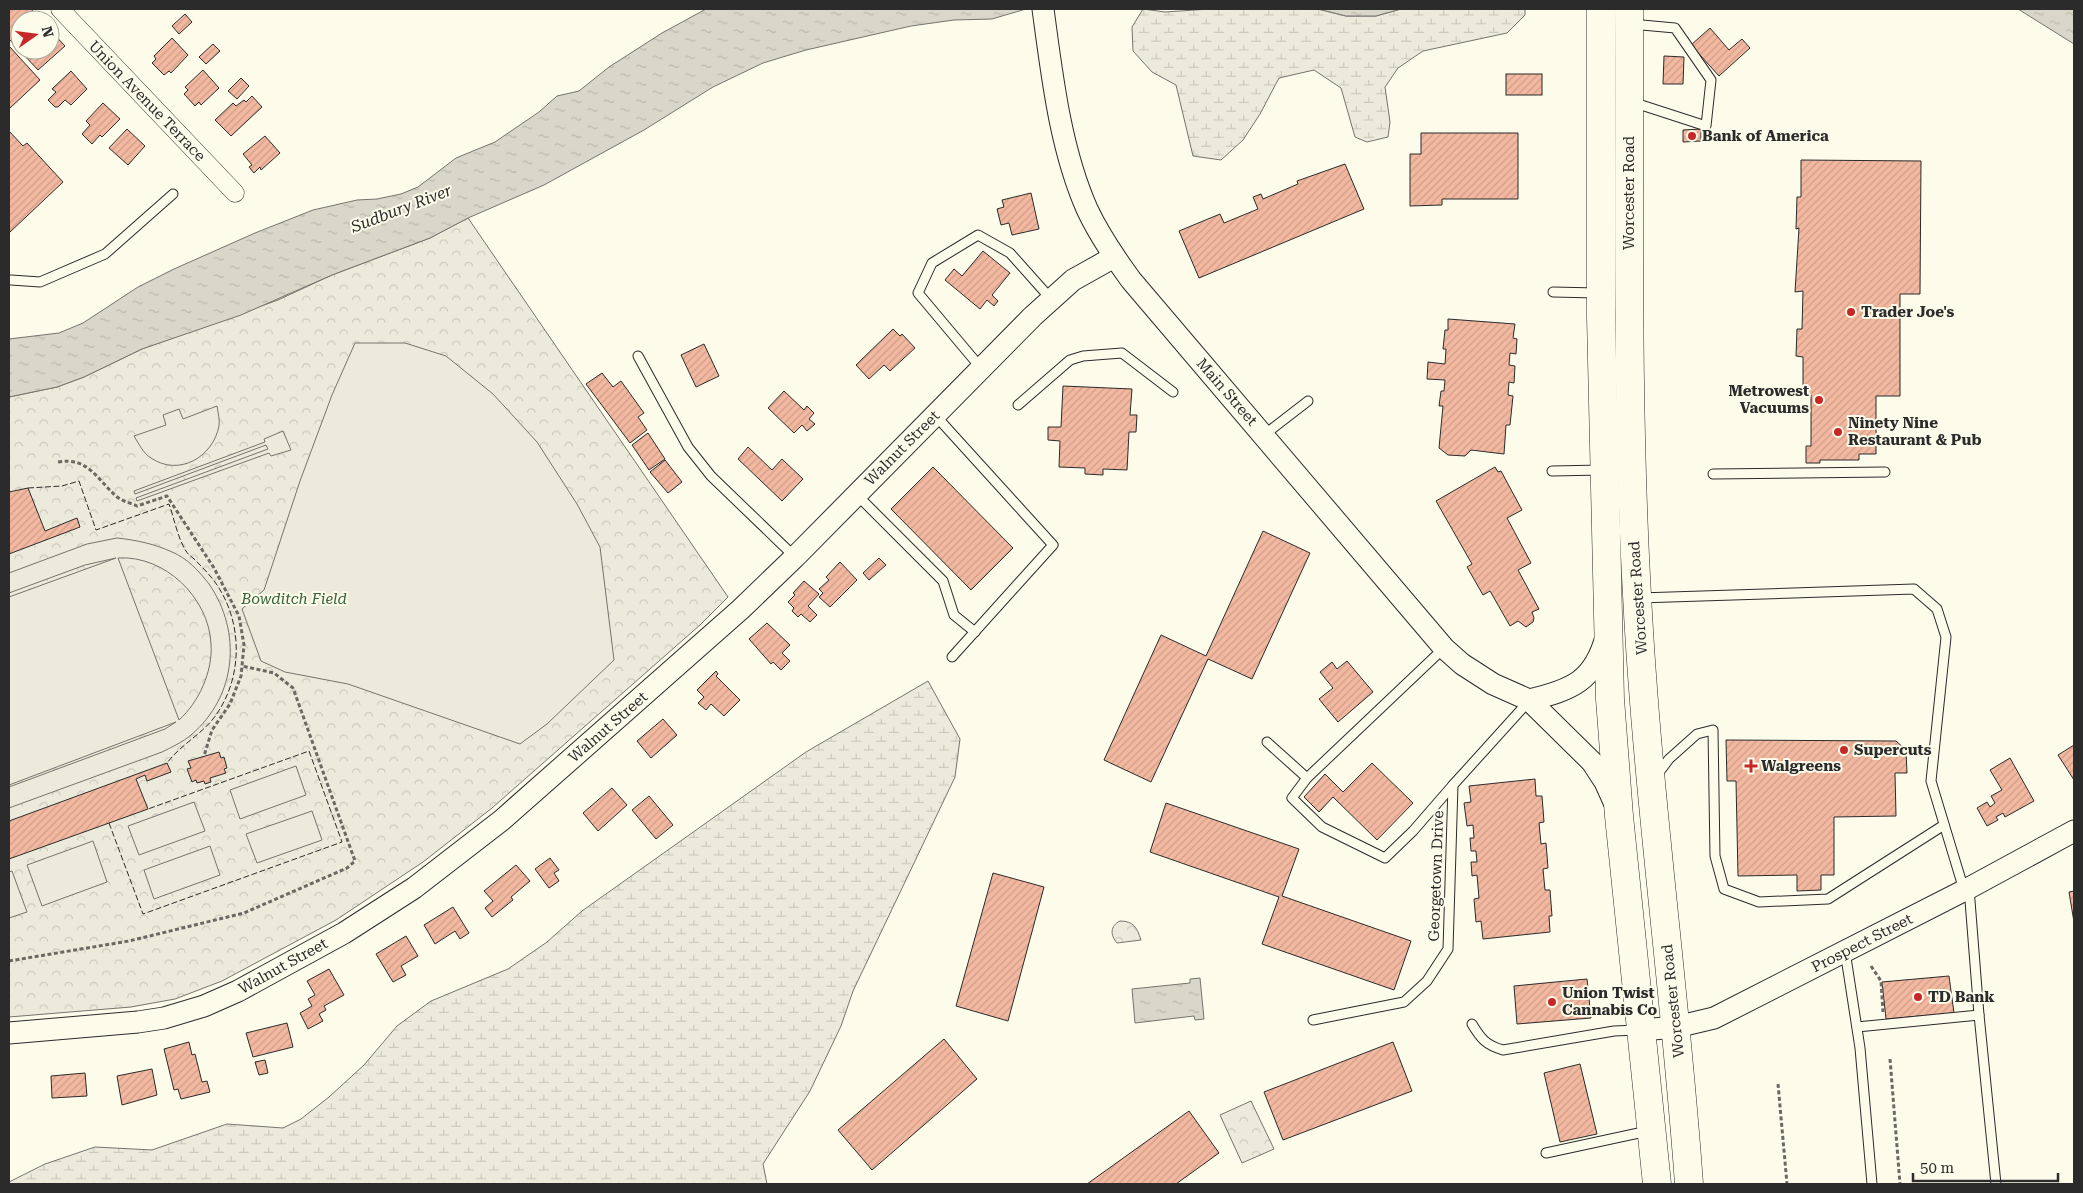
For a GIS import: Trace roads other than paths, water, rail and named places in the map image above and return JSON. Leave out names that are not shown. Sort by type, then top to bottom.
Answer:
[{"type":"highway","name":"Worcester Road","points":[[1601,11],[1601,294],[1607,632],[1610,699],[1619,816],[1657,1184]]},
{"type":"highway","name":"Worcester Road","points":[[1629,16],[1630,437],[1637,598],[1652,781],[1676,1027],[1688,1184]]},
{"type":"street","name":"Union Avenue Terrace","points":[[60,9],[235,193]]},
{"type":"street","name":"Main Street","points":[[1043,9],[1060,118],[1078,186],[1087,209],[1114,257],[1137,287],[1444,648],[1462,664],[1493,684],[1529,700],[1592,762],[1605,782],[1619,816]]},
{"type":"street","name":"Walnut Street","points":[[9,1033],[138,1022],[190,1011],[233,993],[351,929],[432,875],[502,820],[710,637],[795,557],[1051,299],[1073,280],[1114,257]]},
{"type":"street","points":[[1529,700],[1552,695],[1572,686],[1590,672],[1600,656],[1607,632]]},
{"type":"street","name":"Prospect Street","points":[[1641,1030],[1676,1027],[1714,1018],[1967,889],[2074,831]]},
{"type":"lane","points":[[1629,16],[1675,28],[1710,80],[1706,126],[1629,101]]},
{"type":"lane","points":[[10,279],[40,282],[105,254],[173,194]]},
{"type":"lane","points":[[981,368],[918,293],[932,263],[978,235],[1010,253],[1051,299]]},
{"type":"lane","points":[[1552,292],[1601,294]]},
{"type":"lane","points":[[1018,405],[1070,360],[1122,353],[1173,392]]},
{"type":"lane","points":[[638,356],[688,447],[711,476],[795,557]]},
{"type":"lane","points":[[1264,435],[1308,401]]},
{"type":"lane","points":[[935,415],[1053,545],[952,657]]},
{"type":"lane","points":[[1552,471],[1604,470]]},
{"type":"lane","points":[[1712,474],[1885,472]]},
{"type":"lane","points":[[857,494],[943,581],[954,615],[975,632]]},
{"type":"lane","points":[[1637,598],[1914,589],[1937,609],[1946,637],[1931,780],[1944,825],[1967,889],[1996,1184]]},
{"type":"lane","points":[[1444,648],[1308,778],[1292,798],[1322,826],[1385,858],[1413,831],[1529,700]]},
{"type":"lane","points":[[1652,781],[1669,759],[1697,734],[1713,730],[1715,856],[1719,872],[1724,889],[1759,902],[1828,899],[1944,825]]},
{"type":"lane","points":[[1267,742],[1308,778]]},
{"type":"lane","name":"Georgetown Drive","points":[[1313,1020],[1404,1002],[1427,981],[1448,949],[1453,785]]},
{"type":"lane","points":[[1846,951],[1857,1027],[1872,1184]]},
{"type":"lane","points":[[1857,1027],[1979,1015]]},
{"type":"lane","points":[[1472,1024],[1479,1036],[1491,1047],[1503,1050],[1614,1031],[1641,1030]]},
{"type":"lane","points":[[1546,1153],[1650,1130]]},
{"type":"water","name":"Sudbury River","points":[[706,9],[1026,9],[992,19],[954,20],[911,26],[806,50],[763,63],[713,87],[644,130],[544,185],[468,218],[430,238],[332,275],[241,315],[142,349],[84,377],[57,387],[9,397],[9,339],[59,333],[83,323],[138,287],[174,269],[313,210],[357,200],[377,199],[401,194],[418,187],[456,158],[495,142],[539,112],[557,96],[579,91],[609,67],[662,33]]},
{"type":"water","points":[[1318,9],[1401,9],[1376,16],[1346,16]]},
{"type":"water","points":[[2018,9],[2074,9],[2074,44]]},
{"type":"water","points":[[1200,978],[1204,1019],[1195,1020],[1194,1016],[1135,1023],[1132,989],[1190,983],[1190,979]]},
{"type":"place","name":"Bank of America","points":[[1692,136]]},
{"type":"place","name":"Trader Joe's","points":[[1851,312]]},
{"type":"place","name":"Metrowest Vacuums","points":[[1819,400]]},
{"type":"place","name":"Ninety Nine Restaurant & Pub","points":[[1838,432]]},
{"type":"place","name":"Supercuts","points":[[1844,750]]},
{"type":"place","name":"Walgreens","points":[[1751,766]]},
{"type":"place","name":"TD Bank","points":[[1918,997]]},
{"type":"place","name":"Union Twist Cannabis Co","points":[[1552,1002]]},
{"type":"park label","name":"Bowditch Field","points":[[294,599]]}]
